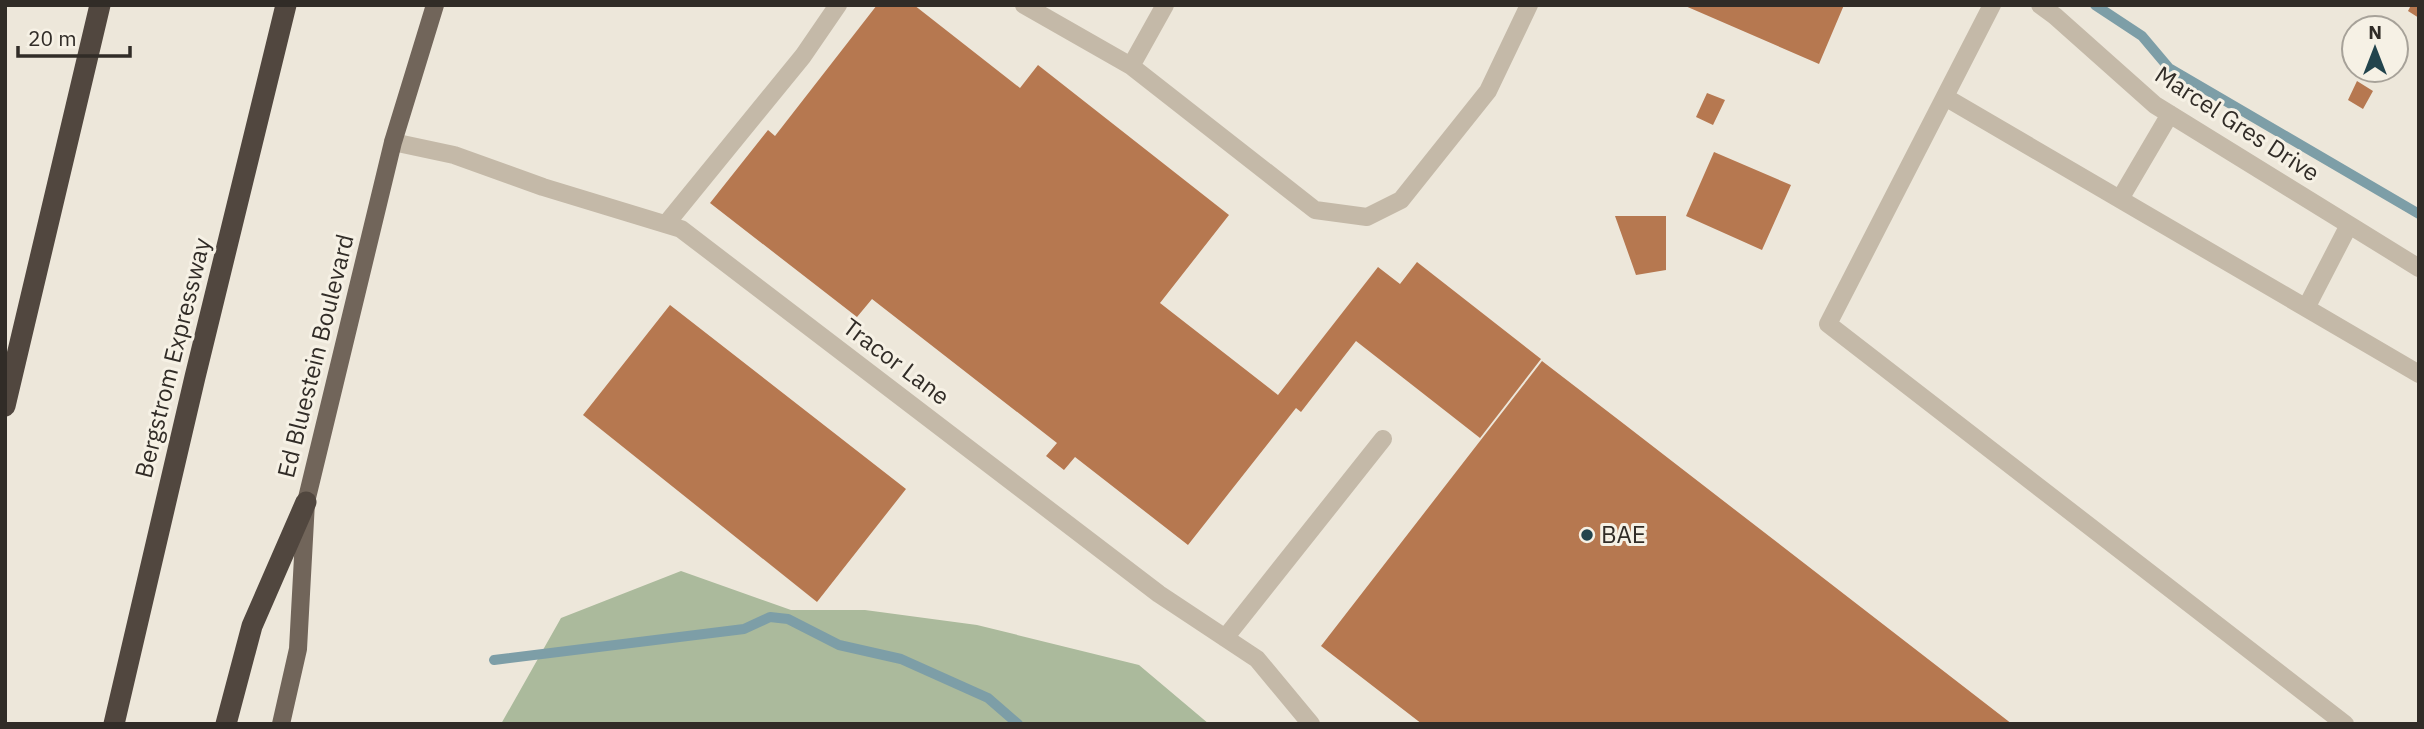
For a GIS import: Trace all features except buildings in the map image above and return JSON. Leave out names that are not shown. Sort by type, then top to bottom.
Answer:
[{"type":"highway","points":[[5,406],[100,5]]},
{"type":"highway","name":"Bergstrom Expressway","points":[[114,724],[286,5]]},
{"type":"highway","points":[[226,724],[253,626],[306,502]]},
{"type":"main road","name":"Ed Bluestein Boulevard","points":[[281,724],[298,649],[306,502],[393,142],[435,5]]},
{"type":"street","points":[[666,224],[803,56],[838,5]]},
{"type":"street","points":[[1024,5],[1131,66],[1315,210],[1367,217],[1401,200],[1488,91],[1529,5]]},
{"type":"street","points":[[1131,66],[1165,5]]},
{"type":"street","points":[[1992,5],[1828,324],[2345,724]]},
{"type":"street","name":"Marcel Gres Drive","points":[[2040,5],[2155,105],[2419,268]]},
{"type":"street","points":[[1945,97],[2419,373]]},
{"type":"street","points":[[2120,199],[2170,114]]},
{"type":"street","name":"Tracor Lane","points":[[393,142],[454,155],[543,187],[681,229],[1159,594],[1257,659],[1311,724]]},
{"type":"street","points":[[2306,308],[2348,225]]},
{"type":"street","points":[[1225,638],[1383,439]]},
{"type":"green space","points":[[681,571],[791,610],[865,610],[977,625],[1139,665],[1209,724],[501,724],[561,618]]},
{"type":"waterway","points":[[2095,5],[2142,36],[2169,68],[2419,214]]},
{"type":"waterway","points":[[494,660],[744,629],[770,617],[788,619],[839,645],[901,659],[988,698],[1018,724]]},
{"type":"place","name":"BAE","points":[[1587,535]]}]
